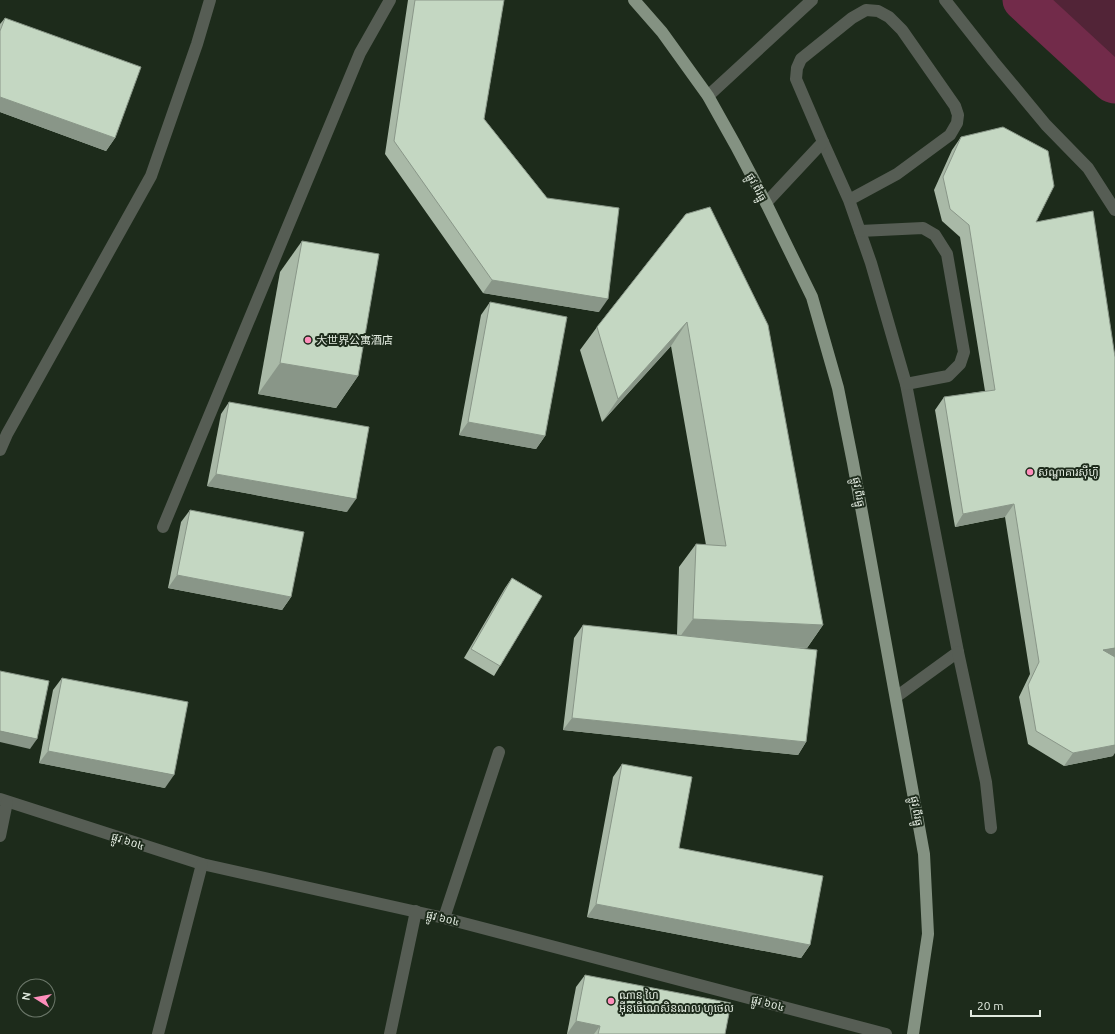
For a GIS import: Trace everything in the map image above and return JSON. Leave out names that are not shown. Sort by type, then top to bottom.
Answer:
[{"type":"main road","name":"ផ្លូវ ពីរធ្នូ","points":[[634,0],[662,32],[708,96],[766,203],[812,297],[838,388],[924,854],[928,934],[913,1034]]},
{"type":"street","points":[[0,450],[6,434],[151,176],[197,44],[210,0]]},
{"type":"street","points":[[163,527],[360,53],[390,0]]},
{"type":"street","points":[[708,96],[812,0]]},
{"type":"street","points":[[945,0],[1046,125],[1088,168],[1115,210]]},
{"type":"street","points":[[850,200],[897,174],[950,135],[958,119],[955,106],[902,30],[889,17],[878,11],[866,10],[852,18],[801,60],[797,68],[796,79],[850,200],[906,384],[958,652],[986,782],[991,828]]},
{"type":"street","points":[[766,203],[823,142]]},
{"type":"street","points":[[860,231],[923,228],[935,235],[948,254],[964,352],[960,364],[948,376],[906,384]]},
{"type":"street","points":[[896,697],[958,652]]},
{"type":"street","points":[[444,918],[499,752]]},
{"type":"street","points":[[0,836],[4,801]]},
{"type":"street","name":"ផ្លូវ ៦០៤","points":[[4,801],[202,864],[444,918],[886,1034]]},
{"type":"street","points":[[158,1034],[202,864]]},
{"type":"street","points":[[390,1034],[416,912]]},
{"type":"shaded area","points":[[1023,0],[1115,0],[1115,83],[1112,82]]},
{"type":"building","points":[[415,0],[504,0],[484,119],[547,198],[619,208],[608,299],[492,280],[394,141]]},
{"type":"building","points":[[5,18],[141,67],[115,138],[0,97],[0,31]]},
{"type":"building","name":"សណ្ឋាគារស៊ីហ៊ូ","points":[[1003,127],[1048,151],[1054,186],[1036,222],[1093,211],[1115,357],[1115,648],[1103,650],[1115,657],[1115,745],[1073,753],[1036,731],[1028,685],[1039,662],[1014,504],[963,514],[944,397],[995,390],[969,225],[950,209],[943,177],[961,137]]},
{"type":"building","points":[[710,207],[768,325],[823,625],[693,619],[696,544],[726,546],[687,322],[618,399],[597,327],[686,214]]},
{"type":"building","points":[[302,241],[379,254],[358,376],[280,363]]},
{"type":"building","points":[[490,302],[567,317],[545,436],[468,422]]},
{"type":"building","points":[[229,402],[369,427],[356,499],[216,474]]},
{"type":"building","points":[[190,510],[304,532],[291,597],[177,575]]},
{"type":"building","points":[[512,578],[542,596],[500,666],[471,649]]},
{"type":"building","points":[[583,625],[817,650],[806,742],[572,718]]},
{"type":"building","points":[[0,671],[49,681],[37,739],[0,731]]},
{"type":"building","points":[[62,678],[188,702],[174,775],[48,751]]},
{"type":"building","points":[[622,764],[692,777],[679,848],[823,876],[810,945],[596,904]]},
{"type":"building","name":"ណាន ហៃ អ៊ីនធើណេសិនណល ហូថេល","points":[[585,975],[731,1003],[725,1034],[598,1034],[600,1026],[576,1021]]},
{"type":"waterway","points":[[1023,0],[1112,82],[1115,83]]},
{"type":"place","name":"大世界公寓酒店","points":[[308,340]]},
{"type":"place","name":"សណ្ឋាគារស៊ីហ៊ូ","points":[[1030,472]]},
{"type":"place","name":"ណាន ហៃ អ៊ីនធើណេសិនណល ហូថេល","points":[[611,1001]]}]
